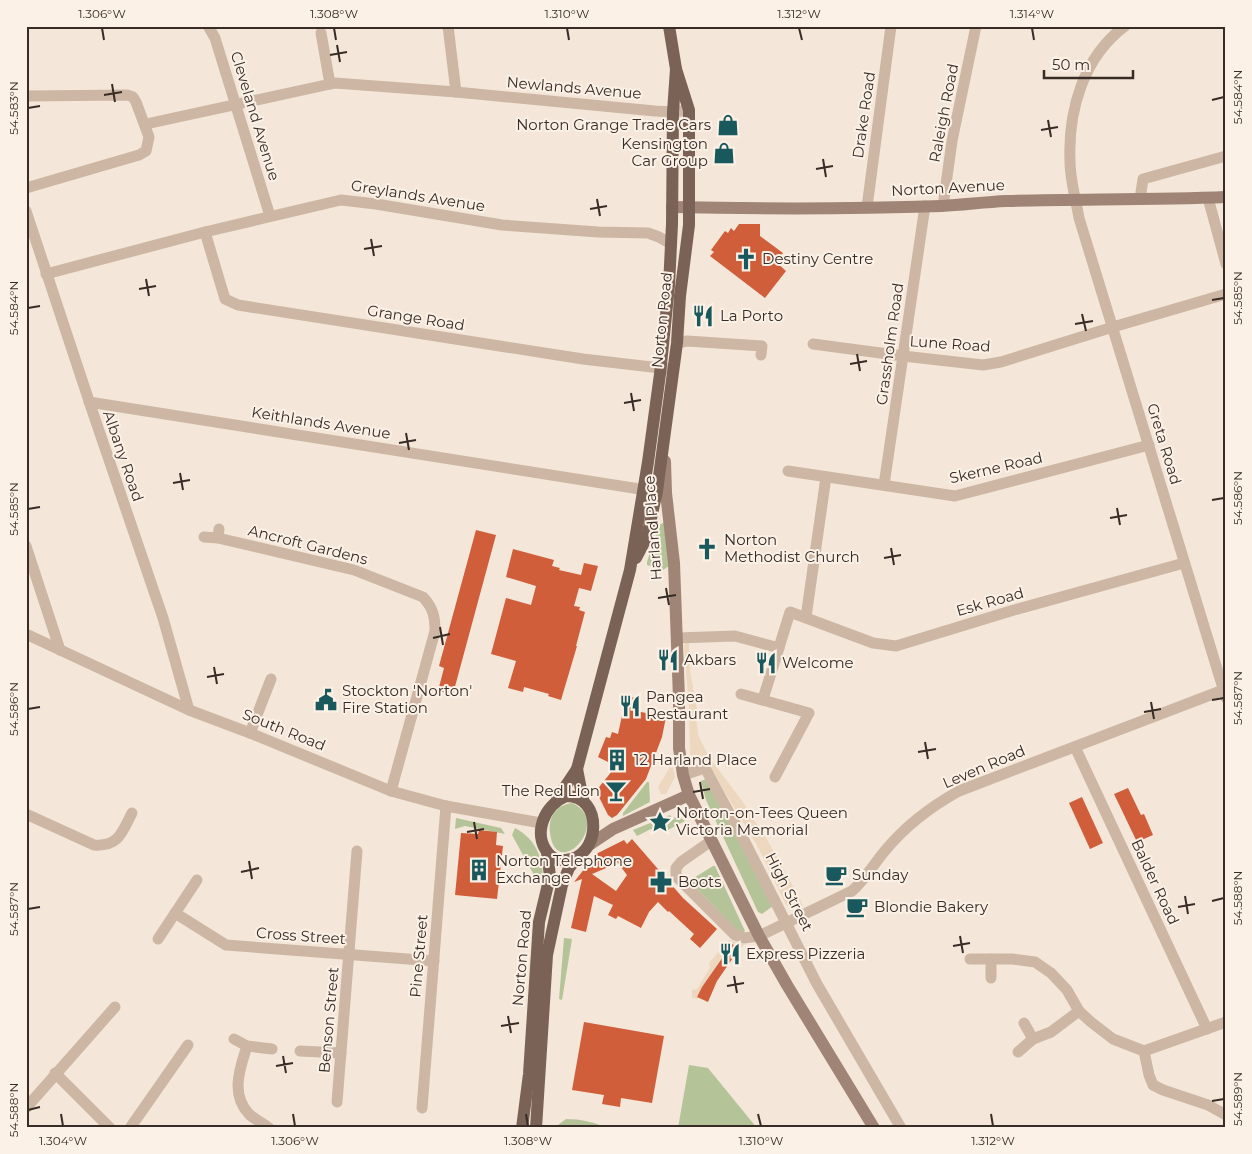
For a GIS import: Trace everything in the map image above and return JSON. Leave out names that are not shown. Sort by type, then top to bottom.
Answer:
[{"type":"main road","name":"Norton Road","points":[[557,799],[577,768],[630,570],[667,369],[677,343],[689,207],[689,110],[676,69],[669,26]]},
{"type":"main road","name":"Norton Road","points":[[630,570],[646,537],[661,492],[667,369],[673,112],[676,69]]},
{"type":"main road","name":"Norton Avenue","points":[[672,207],[943,206],[1003,201],[1226,197]]},
{"type":"main road","name":"Harland Place","points":[[661,492],[674,563],[679,748],[683,775]]},
{"type":"main road","name":"Norton Road","points":[[577,768],[583,800]]},
{"type":"main road","points":[[683,775],[689,795],[759,936],[786,985],[874,1128]]},
{"type":"main road","points":[[589,845],[593,833],[594,820],[589,807],[583,800],[574,796],[557,799],[544,816],[541,823],[541,835],[547,852],[554,858],[569,860],[578,856],[589,845],[613,829],[689,795]]},
{"type":"main road","points":[[594,820],[613,829]]},
{"type":"main road","name":"Norton Road","points":[[522,1128],[529,1074],[539,922],[550,876],[547,852]]},
{"type":"main road","name":"Norton Road","points":[[536,1128],[547,955],[562,885],[569,868],[578,856]]},
{"type":"street","name":"Cleveland Avenue","points":[[208,26],[215,38],[270,216]]},
{"type":"street","points":[[448,26],[456,92]]},
{"type":"street","name":"Drake Road","points":[[867,207],[891,26]]},
{"type":"street","name":"Raleigh Road","points":[[943,206],[952,140],[976,26]]},
{"type":"street","name":"Greta Road","points":[[1125,26],[1112,35],[1088,69],[1077,95],[1071,132],[1070,162],[1079,218],[1225,692]]},
{"type":"street","points":[[321,33],[330,84]]},
{"type":"street","name":"Newlands Avenue","points":[[146,124],[330,84],[456,92],[673,112],[689,110]]},
{"type":"street","points":[[26,96],[127,94],[133,97],[136,102],[146,124],[149,137],[146,151],[139,155],[26,188]]},
{"type":"street","points":[[1140,199],[1143,180],[1226,156]]},
{"type":"street","points":[[1208,198],[1226,264]]},
{"type":"street","name":"Greylands Avenue","points":[[46,274],[205,232],[341,200],[502,225],[598,232],[648,233],[671,244]]},
{"type":"street","name":"Grassholm Road","points":[[884,486],[925,206]]},
{"type":"street","name":"Albany Road","points":[[26,211],[163,618],[189,710]]},
{"type":"street","name":"Grange Road","points":[[205,232],[225,299],[238,306],[583,359],[667,369]]},
{"type":"street","name":"Lune Road","points":[[813,344],[983,365],[1001,362],[1226,294]]},
{"type":"street","points":[[677,343],[686,341],[762,346],[761,355]]},
{"type":"street","name":"Keithlands Avenue","points":[[89,402],[661,492]]},
{"type":"street","name":"Skerne Road","points":[[788,471],[954,496],[1149,445]]},
{"type":"street","points":[[806,617],[826,477]]},
{"type":"street","name":"Ancroft Gardens","points":[[204,538],[219,534],[354,570],[423,597],[431,607],[434,615],[435,631],[391,791]]},
{"type":"street","points":[[26,546],[60,650]]},
{"type":"street","name":"Esk Road","points":[[779,648],[790,612],[873,643],[896,646],[1014,610],[1184,563]]},
{"type":"street","name":"South Road","points":[[26,634],[189,710],[391,791],[446,806],[541,823]]},
{"type":"street","points":[[676,638],[735,636],[779,648],[763,699]]},
{"type":"street","points":[[250,733],[271,680]]},
{"type":"street","name":"Leven Road","points":[[759,936],[852,891],[861,884],[895,839],[929,808],[959,792],[1075,746],[1225,692]]},
{"type":"street","points":[[741,694],[809,713],[775,778]]},
{"type":"street","name":"Balder Road","points":[[1075,746],[1207,1029]]},
{"type":"street","name":"High Street","points":[[683,775],[705,768],[746,842],[817,984],[901,1128]]},
{"type":"street","name":"Pine Street","points":[[422,1108],[446,806]]},
{"type":"street","points":[[26,814],[94,845],[105,846],[118,839],[132,814]]},
{"type":"street","points":[[711,841],[681,862],[676,868],[676,876],[735,934],[744,938],[759,936]]},
{"type":"street","name":"Benson Street","points":[[337,1102],[357,851]]},
{"type":"street","points":[[158,939],[197,880]]},
{"type":"street","name":"Cross Street","points":[[176,913],[226,945],[434,961]]},
{"type":"street","points":[[970,959],[1012,959],[1035,962],[1051,973],[1067,990],[1079,1011],[1113,1039],[1144,1051],[1226,1022]]},
{"type":"street","points":[[991,959],[991,978]]},
{"type":"street","points":[[26,1108],[115,1007]]},
{"type":"street","points":[[1018,1052],[1033,1040],[1051,1032],[1079,1011]]},
{"type":"street","points":[[1024,1024],[1033,1040]]},
{"type":"street","points":[[234,1039],[247,1046],[272,1049]]},
{"type":"street","points":[[130,1128],[188,1045]]},
{"type":"street","points":[[247,1046],[238,1078],[239,1094],[244,1107],[250,1115],[269,1128]]},
{"type":"street","points":[[300,1051],[341,1053]]},
{"type":"street","points":[[1144,1051],[1153,1085],[1224,1111]]},
{"type":"street","points":[[55,1073],[110,1128]]},
{"type":"green space","points":[[665,524],[669,566],[663,570],[647,565],[647,562],[659,525]]},
{"type":"green space","points":[[706,779],[773,906],[762,914],[758,912],[706,800],[701,781]]},
{"type":"green space","points":[[647,782],[649,782],[650,802],[623,816],[623,813]]},
{"type":"green space","points":[[572,803],[583,812],[587,823],[585,834],[579,844],[571,850],[562,852],[554,847],[550,833],[550,822],[557,809]]},
{"type":"green space","points":[[670,815],[685,821],[666,831],[651,829],[637,836],[633,830]]},
{"type":"green space","points":[[456,818],[501,828],[505,834],[465,826],[455,829]]},
{"type":"green space","points":[[515,828],[528,837],[536,848],[541,862],[543,877],[534,875],[512,835]]},
{"type":"green space","points":[[715,866],[745,931],[741,934],[689,881]]},
{"type":"green space","points":[[564,938],[572,939],[562,1000],[559,999]]},
{"type":"green space","points":[[689,1065],[708,1068],[757,1128],[678,1128]]},
{"type":"green space","points":[[566,1119],[587,1121],[607,1128],[554,1128]]},
{"type":"shaded area","points":[[686,642],[689,642],[690,671],[698,715],[696,716],[698,735],[708,755],[699,761],[692,758],[690,753],[689,707],[684,646]]},
{"type":"shaded area","points":[[712,761],[743,802],[769,843],[803,906],[793,908],[786,905],[758,847],[709,766]]},
{"type":"shaded area","points":[[670,767],[673,768],[675,777],[666,794],[661,794],[658,787]]},
{"type":"shaded area","points":[[729,940],[745,944],[739,949],[731,944],[701,989],[697,999],[692,998],[692,990],[697,989],[710,968],[709,963]]},
{"type":"building","name":"Destiny Centre","points":[[739,224],[760,224],[760,236],[783,253],[776,262],[786,271],[765,298],[710,256],[714,252],[711,250],[725,231],[728,233],[731,228],[734,231]]},
{"type":"building","points":[[476,530],[496,535],[453,694],[438,691],[444,668],[439,666]]},
{"type":"building","points":[[513,549],[554,560],[552,566],[560,568],[559,570],[581,575],[584,563],[598,566],[591,591],[579,588],[574,606],[580,607],[579,610],[585,612],[561,700],[548,696],[549,694],[524,687],[523,692],[508,688],[516,661],[491,654],[506,598],[531,605],[536,586],[506,577]]},
{"type":"building","points":[[626,697],[638,698],[636,711],[666,717],[662,737],[646,779],[617,815],[612,818],[608,815],[596,791],[616,766],[598,757],[606,737],[610,738],[612,732],[618,734]]},
{"type":"building","points":[[1128,788],[1141,815],[1144,814],[1153,835],[1137,842],[1114,794]]},
{"type":"building","points":[[1082,797],[1103,843],[1090,849],[1069,803]]},
{"type":"building","name":"Norton Telephone Exchange","points":[[479,830],[497,832],[496,845],[503,846],[497,899],[455,895],[461,833],[478,834]]},
{"type":"building","points":[[632,839],[683,898],[717,929],[700,948],[690,939],[694,934],[658,902],[649,912],[641,928],[618,916],[616,919],[608,915],[613,905],[594,896],[586,932],[571,928],[582,879],[574,882],[596,854],[624,840],[627,844]],"holes":[[[618,863],[627,875],[616,891],[592,874]]]},
{"type":"building","points":[[732,944],[739,949],[717,981],[708,1002],[697,997],[702,987]]},
{"type":"building","points":[[584,1022],[664,1036],[652,1103],[621,1098],[620,1107],[602,1104],[604,1095],[572,1090]]},
{"type":"place","name":"Norton Grange Trade Cars","points":[[728,125]]},
{"type":"place","name":"Kensington Car Group","points":[[724,153]]},
{"type":"place","name":"Destiny Centre","points":[[746,259]]},
{"type":"place","name":"La Porto","points":[[703,316]]},
{"type":"place","name":"Norton Methodist Church","points":[[707,549]]},
{"type":"place","name":"Akbars","points":[[668,660]]},
{"type":"place","name":"Welcome","points":[[766,663]]},
{"type":"place","name":"Stockton 'Norton' Fire Station","points":[[326,700]]},
{"type":"place","name":"Pangea Restaurant","points":[[630,706]]},
{"type":"place","name":"12 Harland Place","points":[[617,760]]},
{"type":"place","name":"The Red Lion","points":[[616,791]]},
{"type":"place","name":"Norton-on-Tees Queen Victoria Memorial","points":[[660,822]]},
{"type":"place","name":"Norton Telephone Exchange","points":[[479,870]]},
{"type":"place","name":"Sunday","points":[[836,875]]},
{"type":"place","name":"Boots","points":[[661,882]]},
{"type":"place","name":"Blondie Bakery","points":[[857,907]]},
{"type":"place","name":"Express Pizzeria","points":[[730,954]]}]
